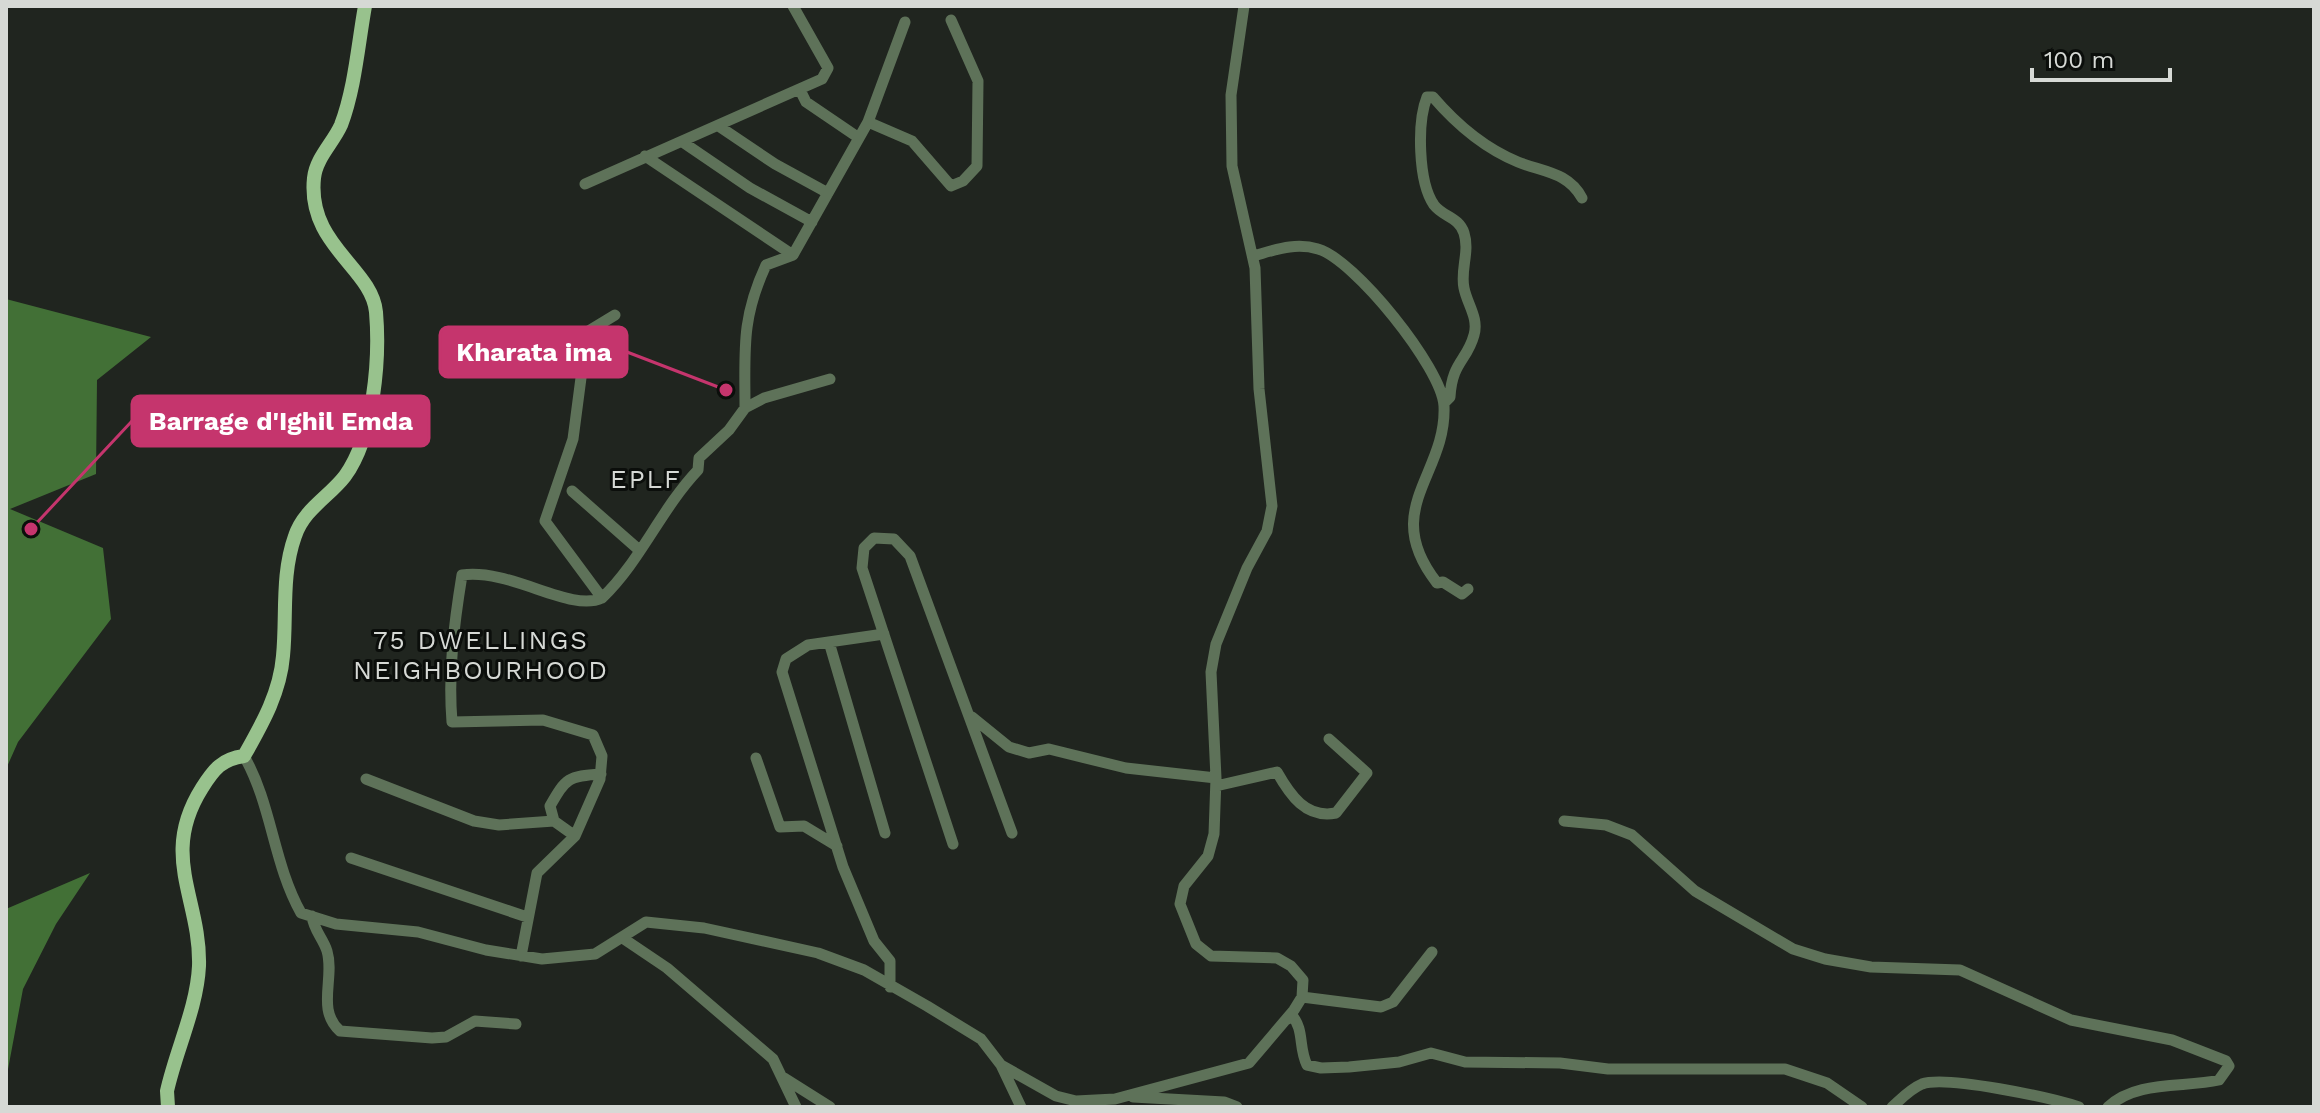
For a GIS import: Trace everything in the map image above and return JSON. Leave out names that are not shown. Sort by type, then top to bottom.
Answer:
[{"type":"main road","points":[[168,1107],[167,1091],[199,969],[183,872],[188,817],[211,773],[226,759],[244,756],[267,714],[280,677],[287,564],[296,533],[313,507],[338,485],[351,465],[374,389],[373,296],[334,249],[322,227],[314,180],[347,104],[365,6]]},
{"type":"street","points":[[585,184],[645,156],[684,143],[822,79],[828,68],[793,6]]},
{"type":"street","points":[[1244,6],[1231,95],[1232,166],[1253,256],[1259,389],[1272,506],[1267,531],[1233,598],[1216,644],[1211,672],[1216,782],[1214,834],[1208,856],[1184,886],[1180,904],[1196,944],[1211,956],[1277,958],[1291,966],[1303,980],[1302,997],[1288,1019]]},
{"type":"street","points":[[868,122],[912,141],[951,186],[963,181],[977,166],[978,81],[951,20]]},
{"type":"street","points":[[745,408],[745,329],[750,299],[766,265],[793,255],[868,122],[905,22]]},
{"type":"street","points":[[800,90],[806,102],[859,138]]},
{"type":"street","points":[[1444,403],[1450,397],[1451,377],[1458,360],[1474,336],[1475,321],[1463,286],[1464,232],[1457,220],[1442,213],[1433,203],[1427,186],[1421,113],[1427,97],[1433,97],[1462,129],[1486,145],[1518,162],[1563,176],[1582,198]]},
{"type":"street","points":[[720,127],[775,164],[828,193]]},
{"type":"street","points":[[684,143],[750,188],[812,222]]},
{"type":"street","points":[[645,156],[793,255]]},
{"type":"street","points":[[1253,256],[1300,244],[1322,250],[1378,297],[1436,378],[1444,403],[1440,436],[1423,478],[1413,533],[1424,566],[1437,583],[1443,582],[1462,594],[1468,589]]},
{"type":"street","points":[[602,598],[545,521],[573,439],[587,332],[615,315]]},
{"type":"street","points":[[521,956],[537,873],[575,836],[601,774],[602,756],[593,735],[543,720],[452,722],[449,690],[453,627],[462,575],[483,572],[514,579],[575,602],[591,603],[602,598],[617,583],[673,496],[698,470],[699,458],[729,430],[745,408],[764,398],[830,379]]},
{"type":"street","points":[[572,491],[638,549]]},
{"type":"street","points":[[953,844],[862,568],[864,548],[874,538],[894,539],[910,556],[1012,833]]},
{"type":"street","points":[[884,634],[794,651],[786,659],[782,672],[837,846],[874,941],[890,961],[890,987]]},
{"type":"street","points":[[829,642],[885,833]]},
{"type":"street","points":[[970,714],[1009,747],[1029,753],[1049,749],[1126,768],[1216,782],[1277,772],[1299,805],[1327,815],[1336,813],[1367,773],[1329,739]]},
{"type":"street","points":[[244,756],[257,780],[291,894],[301,913],[336,924],[418,932],[542,959],[595,954],[624,939],[646,922],[704,928],[818,953],[864,970],[981,1039],[1001,1065],[1021,1107]]},
{"type":"street","points":[[756,758],[780,827],[804,826],[837,846]]},
{"type":"street","points":[[575,836],[554,821],[550,806],[564,782],[573,776],[601,774]]},
{"type":"street","points":[[366,779],[474,821],[499,825],[554,821]]},
{"type":"street","points":[[1564,821],[1606,825],[1632,835],[1695,891],[1793,949],[1849,964],[1960,970],[2071,1020],[2172,1040],[2226,1061],[2229,1066],[2219,1080],[2150,1088],[2119,1098],[2108,1107]]},
{"type":"street","points":[[351,858],[527,917]]},
{"type":"street","points":[[312,916],[314,930],[327,949],[329,1017],[340,1031],[432,1038],[446,1037],[475,1021],[516,1024]]},
{"type":"street","points":[[624,939],[667,968],[773,1059],[796,1107]]},
{"type":"street","points":[[1302,997],[1381,1007],[1393,1002],[1432,952]]},
{"type":"street","points":[[1001,1065],[1056,1096],[1095,1102],[1249,1063],[1291,1014],[1300,1024],[1302,1055],[1307,1065],[1321,1068],[1399,1062],[1431,1053],[1465,1062],[1560,1063],[1608,1069],[1785,1069],[1827,1083],[1862,1107]]},
{"type":"street","points":[[783,1078],[830,1107]]},
{"type":"street","points":[[1892,1107],[1910,1091],[1932,1082],[2031,1093],[2079,1107]]},
{"type":"street","points":[[1125,1096],[1224,1102],[1237,1107]]},
{"type":"shaded area","points":[[6,299],[151,337],[97,380],[96,474],[10,509],[103,548],[111,619],[18,742],[6,769]]},
{"type":"shaded area","points":[[90,873],[56,924],[23,989],[6,1080],[6,909]]},
{"type":"place","name":"Kharata ima","points":[[726,390]]},
{"type":"place","name":"Barrage d'Ighil Emda","points":[[31,529]]},
{"type":"district","name":"EPLF","points":[[646,479]]},
{"type":"district","name":"75 DWELLINGS NEIGHBOURHOOD","points":[[481,655]]}]
